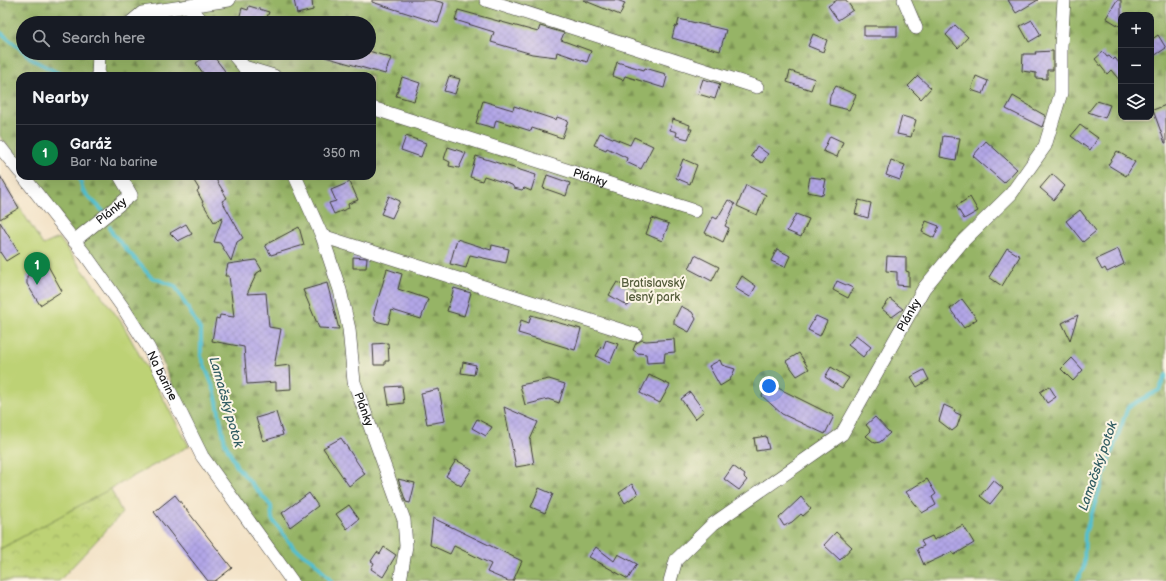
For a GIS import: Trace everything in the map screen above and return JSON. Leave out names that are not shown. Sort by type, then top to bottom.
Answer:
[{"type":"street","points":[[138,16],[142,13],[229,0]]},
{"type":"street","points":[[486,0],[757,87]]},
{"type":"street","points":[[904,0],[916,28]]},
{"type":"street","name":"Plánky","points":[[670,581],[676,560],[713,524],[842,434],[924,288],[963,241],[1011,194],[1045,146],[1061,93],[1061,46],[1064,0]]},
{"type":"street","points":[[189,7],[197,16]]},
{"type":"street","points":[[98,72],[99,60]]},
{"type":"street","points":[[237,60],[246,71]]},
{"type":"street","name":"Plánky","points":[[376,109],[695,211]]},
{"type":"street","points":[[0,146],[16,167]]},
{"type":"street","name":"Na barine","points":[[26,180],[88,257],[124,309],[148,347],[202,456],[292,581]]},
{"type":"street","name":"Plánky","points":[[74,241],[131,196],[122,180]]},
{"type":"street","name":"Plánky","points":[[297,180],[322,236],[340,290],[349,329],[354,382],[404,520],[406,546],[400,581]]},
{"type":"street","points":[[322,236],[636,335]]},
{"type":"green space","name":"Bratislavský lesný park","points":[[0,0],[1166,0],[1166,581],[292,581],[197,447],[155,343],[33,180],[376,180],[376,72],[16,72],[16,158],[0,136]]},
{"type":"green space","points":[[0,176],[43,245],[59,238],[122,323],[189,446],[0,549]]},
{"type":"green space","points":[[110,487],[122,513],[59,581],[0,581],[0,549]]},
{"type":"building","points":[[294,0],[312,0],[313,10],[297,14]]},
{"type":"building","points":[[372,0],[433,0],[444,3],[438,23],[372,2]]},
{"type":"building","points":[[583,0],[617,0],[625,3],[620,15]]},
{"type":"building","points":[[837,0],[846,0],[853,10],[838,20],[828,6]]},
{"type":"building","points":[[1008,0],[1038,0],[1016,13]]},
{"type":"building","points":[[1117,0],[1121,0],[1121,12],[1118,12],[1118,25],[1106,18]]},
{"type":"building","points":[[249,6],[269,12],[268,16],[240,16],[242,8],[248,10]]},
{"type":"building","points":[[458,10],[538,32],[540,26],[564,33],[561,40],[591,51],[587,62],[557,52],[556,57],[532,54],[491,42],[494,32],[455,20]]},
{"type":"building","points":[[679,19],[726,30],[720,51],[672,38],[675,26],[677,27]]},
{"type":"building","points":[[1032,20],[1041,35],[1029,42],[1020,26]]},
{"type":"building","points":[[955,25],[968,37],[958,48],[946,35]]},
{"type":"building","points":[[864,26],[897,26],[897,36],[864,36]]},
{"type":"building","points":[[813,34],[827,40],[823,52],[808,46]]},
{"type":"building","points":[[1158,35],[1166,48],[1154,56],[1154,48],[1154,38]]},
{"type":"building","points":[[1053,51],[1053,70],[1047,70],[1047,79],[1036,78],[1036,73],[1022,71],[1023,54],[1036,54],[1035,52]]},
{"type":"building","points":[[1103,52],[1107,57],[1109,56],[1113,60],[1115,58],[1118,62],[1118,78],[1111,70],[1107,74],[1095,59]]},
{"type":"building","points":[[376,53],[391,58],[385,74],[336,60],[376,60]]},
{"type":"building","points":[[200,60],[216,60],[225,71],[202,72],[196,63]]},
{"type":"building","points":[[617,62],[644,70],[645,68],[666,74],[665,76],[667,77],[664,88],[625,76],[623,80],[613,76]]},
{"type":"building","points":[[790,71],[815,79],[811,90],[787,82]]},
{"type":"building","points":[[449,76],[460,79],[455,94],[444,91]]},
{"type":"building","points":[[918,76],[931,88],[921,99],[908,86]]},
{"type":"building","points":[[976,76],[988,81],[983,94],[971,90]]},
{"type":"building","points":[[402,77],[420,83],[414,101],[396,96]]},
{"type":"building","points":[[703,79],[720,84],[715,99],[698,94]]},
{"type":"building","points":[[836,86],[856,95],[849,110],[829,105],[830,96]]},
{"type":"building","points":[[1013,96],[1046,116],[1042,127],[1006,109]]},
{"type":"building","points":[[483,101],[513,110],[514,106],[556,120],[557,117],[568,121],[562,138],[532,128],[531,131],[496,120],[494,128],[476,123]]},
{"type":"building","points":[[1097,101],[1110,105],[1105,118],[1088,112]]},
{"type":"building","points":[[1166,105],[1166,143],[1154,113],[1154,110]]},
{"type":"building","points":[[902,116],[916,120],[911,137],[897,134]]},
{"type":"building","points":[[673,119],[690,125],[689,129],[692,129],[688,139],[676,136],[677,132],[670,130]]},
{"type":"building","points":[[1080,125],[1098,138],[1090,150],[1071,136]]},
{"type":"building","points":[[600,133],[630,145],[634,137],[653,146],[641,169],[626,162],[627,158],[607,148],[606,150],[594,145]]},
{"type":"building","points":[[406,136],[426,143],[421,157],[401,150]]},
{"type":"building","points":[[830,136],[843,142],[837,157],[823,151]]},
{"type":"building","points":[[943,136],[960,138],[956,160],[940,157]]},
{"type":"building","points":[[986,141],[1017,169],[1004,183],[973,156]]},
{"type":"building","points":[[757,146],[768,154],[762,163],[751,156]]},
{"type":"building","points":[[448,147],[466,153],[459,168],[449,166],[450,162],[444,159]]},
{"type":"building","points":[[1117,151],[1135,162],[1126,176],[1108,165]]},
{"type":"building","points":[[476,156],[536,175],[531,191],[524,188],[522,190],[514,188],[512,185],[484,176],[482,181],[470,177]]},
{"type":"building","points":[[683,159],[697,165],[690,184],[676,178]]},
{"type":"building","points":[[891,160],[905,165],[900,180],[886,175]]},
{"type":"building","points":[[1052,174],[1065,186],[1054,200],[1040,188]]},
{"type":"building","points":[[547,175],[570,183],[566,196],[543,188]]},
{"type":"building","points":[[0,176],[19,208],[0,219]]},
{"type":"building","points":[[810,177],[826,179],[823,195],[807,192]]},
{"type":"building","points":[[193,180],[216,180],[227,198],[222,201],[243,238],[237,242],[231,261],[220,243],[214,242],[223,217],[214,222],[197,191],[199,189]]},
{"type":"building","points":[[350,182],[358,200],[348,204],[349,208],[334,214],[329,203],[336,201],[331,190]]},
{"type":"building","points":[[746,185],[766,195],[757,215],[737,206]]},
{"type":"building","points":[[389,196],[400,201],[392,218],[381,214]]},
{"type":"building","points":[[970,197],[978,211],[964,219],[956,206]]},
{"type":"building","points":[[728,200],[735,204],[725,226],[729,228],[723,242],[705,233],[713,217],[717,219]]},
{"type":"building","points":[[859,200],[871,203],[868,218],[855,214]]},
{"type":"building","points":[[1080,210],[1096,231],[1083,242],[1066,221]]},
{"type":"building","points":[[796,214],[809,219],[801,237],[787,231]]},
{"type":"building","points":[[652,218],[669,224],[662,241],[646,234]]},
{"type":"building","points":[[926,221],[939,226],[934,238],[922,232]]},
{"type":"building","points":[[0,222],[19,253],[6,261],[0,252]]},
{"type":"building","points":[[186,224],[192,234],[178,241],[170,233]]},
{"type":"building","points":[[299,227],[304,245],[271,255],[265,245]]},
{"type":"building","points":[[457,239],[491,250],[492,245],[509,249],[506,263],[470,255],[466,268],[450,264]]},
{"type":"building","points":[[1007,248],[1020,256],[1002,286],[989,277]]},
{"type":"building","points":[[777,249],[790,256],[785,267],[771,261]]},
{"type":"building","points":[[1118,249],[1124,264],[1107,272],[1105,268],[1102,270],[1096,259]]},
{"type":"building","points":[[695,255],[719,267],[712,281],[689,269]]},
{"type":"building","points":[[887,256],[906,257],[906,271],[909,272],[909,286],[897,285],[897,272],[886,271]]},
{"type":"building","points":[[353,257],[367,258],[366,268],[353,268]]},
{"type":"building","points":[[256,260],[262,270],[257,273],[247,294],[266,293],[269,327],[281,329],[274,367],[290,365],[291,389],[276,390],[276,382],[247,384],[244,347],[212,341],[216,318],[219,319],[220,315],[234,317],[229,276],[225,276],[228,264]]},
{"type":"building","points":[[47,264],[62,291],[40,305],[27,284],[27,276]]},
{"type":"building","points":[[387,269],[402,274],[398,289],[428,299],[421,319],[392,310],[388,324],[375,321],[374,313]]},
{"type":"building","points":[[742,276],[756,286],[750,297],[735,288]]},
{"type":"building","points":[[837,281],[853,288],[848,298],[833,290]]},
{"type":"building","points":[[617,282],[636,293],[628,306],[609,295]]},
{"type":"building","points":[[327,283],[339,329],[319,328],[303,290]]},
{"type":"building","points":[[454,288],[471,293],[464,316],[447,311]]},
{"type":"building","points":[[890,299],[903,309],[892,317],[882,309]]},
{"type":"building","points":[[962,299],[977,319],[964,328],[950,309]]},
{"type":"building","points":[[681,306],[692,312],[696,319],[689,332],[674,324],[674,320]]},
{"type":"building","points":[[531,315],[581,329],[575,350],[518,333],[521,320],[529,323]]},
{"type":"building","points":[[1078,315],[1070,340],[1062,323]]},
{"type":"building","points":[[816,316],[827,321],[820,336],[808,330]]},
{"type":"building","points":[[856,335],[871,347],[863,357],[848,345]]},
{"type":"building","points":[[674,339],[675,352],[665,353],[664,362],[647,363],[646,354],[638,353],[633,350],[636,343],[642,340]]},
{"type":"building","points":[[606,340],[618,344],[610,363],[596,356],[601,347],[603,348]]},
{"type":"building","points":[[388,343],[389,361],[385,361],[385,365],[374,365],[373,344]]},
{"type":"building","points":[[799,353],[809,369],[797,376],[786,361]]},
{"type":"building","points":[[1072,358],[1083,370],[1073,381],[1061,369]]},
{"type":"building","points":[[720,360],[722,365],[735,369],[730,380],[720,386],[709,366]]},
{"type":"building","points":[[463,362],[476,365],[474,375],[461,373]]},
{"type":"building","points":[[831,367],[849,378],[842,388],[825,377]]},
{"type":"building","points":[[924,370],[929,380],[917,387],[911,377]]},
{"type":"building","points":[[649,375],[670,385],[660,403],[640,393]]},
{"type":"building","points":[[549,379],[565,384],[559,403],[548,399],[525,405],[520,385]]},
{"type":"building","points":[[768,383],[834,416],[825,434],[782,414],[762,396]]},
{"type":"building","points":[[402,386],[404,403],[389,405],[386,387]]},
{"type":"building","points":[[1049,386],[1056,397],[1047,403],[1040,392]]},
{"type":"building","points":[[439,389],[445,421],[427,424],[421,393]]},
{"type":"building","points":[[690,392],[704,411],[695,419],[681,399]]},
{"type":"building","points":[[944,405],[955,410],[954,412],[961,415],[957,427],[952,431],[939,421]]},
{"type":"building","points":[[504,407],[538,422],[530,440],[534,464],[516,467]]},
{"type":"building","points":[[276,412],[283,435],[263,441],[256,418]]},
{"type":"building","points":[[875,417],[890,433],[880,442],[875,443],[866,436],[871,431],[866,425]]},
{"type":"building","points":[[477,419],[492,427],[486,436],[472,428]]},
{"type":"building","points":[[766,436],[769,449],[756,451],[754,438]]},
{"type":"building","points":[[341,438],[365,474],[349,486],[323,448]]},
{"type":"building","points":[[456,460],[472,469],[461,486],[446,476]]},
{"type":"building","points":[[733,466],[745,475],[744,477],[747,480],[739,490],[724,479]]},
{"type":"building","points":[[398,479],[415,483],[410,503],[406,502]]},
{"type":"building","points":[[927,479],[936,494],[932,497],[936,505],[922,513],[906,492]]},
{"type":"building","points":[[993,480],[1003,488],[990,504],[980,496]]},
{"type":"building","points":[[632,484],[638,494],[625,503],[619,493]]},
{"type":"building","points":[[539,488],[553,494],[545,513],[531,507]]},
{"type":"building","points":[[309,493],[318,506],[290,527],[282,513]]},
{"type":"building","points":[[175,495],[232,568],[215,581],[208,581],[154,512]]},
{"type":"building","points":[[801,497],[811,509],[803,516],[801,514],[792,522],[784,526],[779,518]]},
{"type":"building","points":[[349,505],[359,519],[347,529],[336,514]]},
{"type":"building","points":[[433,518],[522,561],[513,581],[508,581],[487,572],[491,564],[454,546],[450,554],[430,545]]},
{"type":"building","points":[[963,525],[974,543],[954,555],[952,552],[924,565],[917,549],[924,546],[921,541],[932,536],[934,540]]},
{"type":"building","points":[[836,532],[852,547],[840,560],[824,545]]},
{"type":"building","points":[[384,547],[396,555],[383,577],[371,569],[374,563],[371,561],[377,552],[380,554]]},
{"type":"building","points":[[596,547],[614,561],[618,554],[637,564],[628,579],[589,557]]},
{"type":"waterway","name":"Lamačský potok","points":[[0,32],[16,45]]},
{"type":"waterway","name":"Lamačský potok","points":[[33,60],[56,72]]},
{"type":"waterway","name":"Lamačský potok","points":[[80,180],[83,191],[104,212]]},
{"type":"waterway","name":"Lamačský potok","points":[[110,227],[112,233],[151,277],[175,286],[201,331],[201,356],[215,392],[225,443],[237,467],[271,506],[272,519],[294,548],[314,561],[331,581]]},
{"type":"waterway","name":"Lamačský potok","points":[[1077,581],[1084,567],[1085,534],[1128,407],[1159,390],[1166,375]]},
{"type":"place","name":"Garáž","points":[[37,285]]}]
